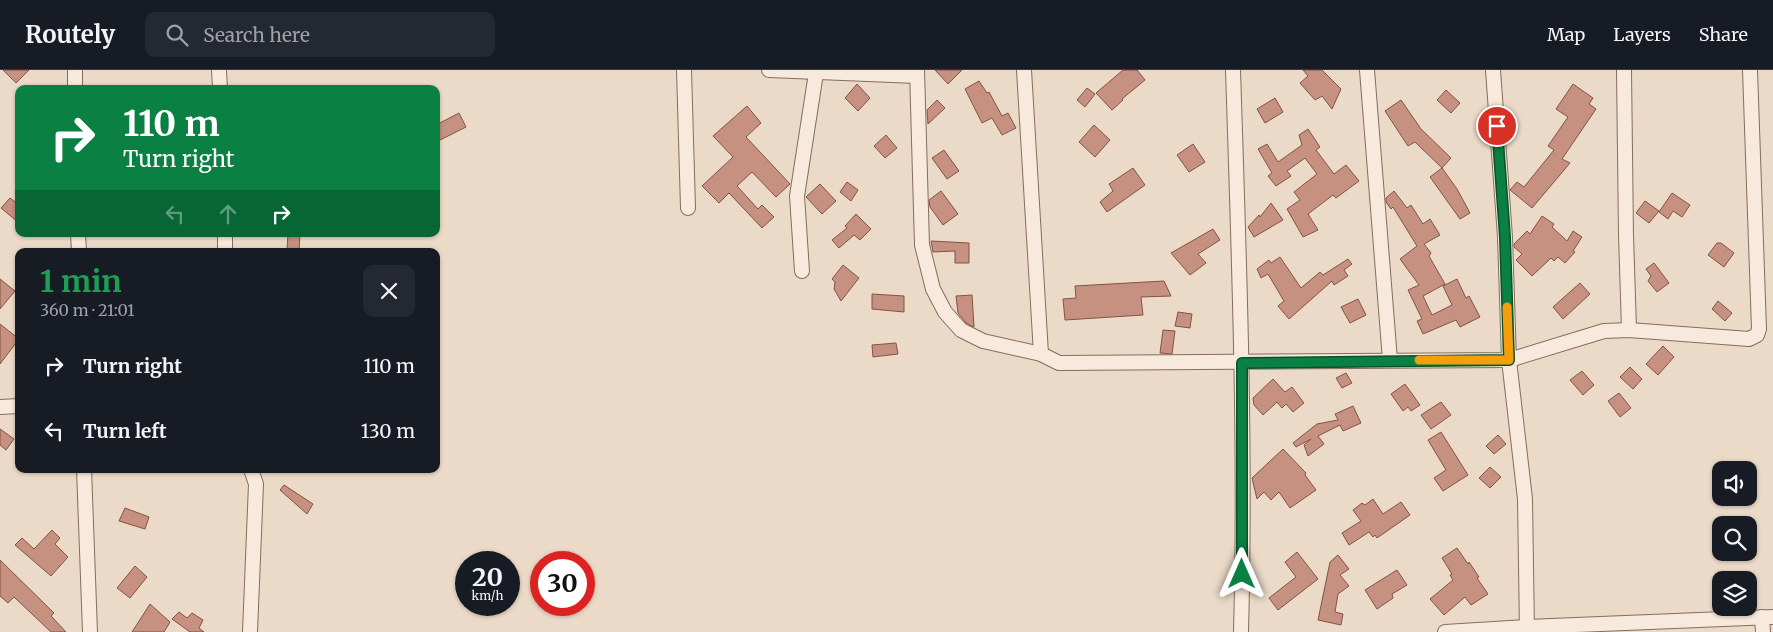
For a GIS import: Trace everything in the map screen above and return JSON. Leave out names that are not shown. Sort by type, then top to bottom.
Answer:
[{"type":"street","points":[[74,70],[75,85]]},
{"type":"street","points":[[219,70],[220,85]]},
{"type":"street","points":[[684,70],[688,208]]},
{"type":"street","points":[[769,70],[816,73],[917,73],[922,245],[933,289],[945,312],[961,330],[983,341],[1042,354],[1059,364],[1509,360],[1604,331],[1629,330],[1749,339],[1757,335],[1759,329],[1750,70]]},
{"type":"street","points":[[1024,70],[1042,354]]},
{"type":"street","points":[[1233,70],[1242,363],[1241,632]]},
{"type":"street","points":[[1367,70],[1390,360]]},
{"type":"street","points":[[1493,70],[1505,237],[1509,360],[1525,499],[1527,629]]},
{"type":"street","points":[[1624,70],[1629,330]]},
{"type":"street","points":[[802,272],[797,196],[816,73]]},
{"type":"street","points":[[0,407],[15,406]]},
{"type":"street","points":[[84,473],[90,632]]},
{"type":"street","points":[[250,632],[256,484],[252,473]]},
{"type":"street","points":[[1445,632],[1639,627],[1768,617],[1764,632]]},
{"type":"building","points":[[3,70],[29,70],[16,83]]},
{"type":"building","points":[[935,70],[962,70],[948,84]]},
{"type":"building","points":[[1123,70],[1137,70],[1145,80],[1112,110],[1096,93]]},
{"type":"building","points":[[1303,70],[1322,70],[1341,89],[1332,109],[1322,96],[1315,100],[1300,83],[1308,76]]},
{"type":"building","points":[[979,81],[987,93],[989,92],[1002,116],[1008,113],[1016,128],[1002,135],[992,118],[982,123],[965,89]]},
{"type":"building","points":[[857,84],[870,98],[858,111],[845,98]]},
{"type":"building","points":[[1573,84],[1593,98],[1589,104],[1596,109],[1562,159],[1570,163],[1532,208],[1510,190],[1517,182],[1524,187],[1554,150],[1548,146],[1568,117],[1556,109]]},
{"type":"building","points":[[1087,88],[1095,94],[1085,107],[1077,100]]},
{"type":"building","points":[[1446,90],[1460,103],[1451,113],[1437,100]]},
{"type":"building","points":[[1275,98],[1283,112],[1265,123],[1257,109]]},
{"type":"building","points":[[937,100],[945,108],[928,124],[927,110]]},
{"type":"building","points":[[1401,100],[1421,129],[1451,158],[1442,168],[1415,142],[1408,146],[1385,111]]},
{"type":"building","points":[[747,106],[761,123],[746,137],[790,184],[776,197],[752,172],[737,186],[758,209],[762,205],[774,217],[762,228],[729,193],[719,203],[702,186],[733,157],[713,136]]},
{"type":"building","points":[[459,113],[466,127],[440,140],[440,123]]},
{"type":"building","points":[[1094,125],[1110,140],[1095,157],[1079,142]]},
{"type":"building","points":[[1308,129],[1320,147],[1316,150],[1334,174],[1346,165],[1359,181],[1336,198],[1333,195],[1308,214],[1318,230],[1303,237],[1287,209],[1300,200],[1294,192],[1317,174],[1305,158],[1287,171],[1291,176],[1276,186],[1268,176],[1272,173],[1258,149],[1267,144],[1278,162],[1302,145],[1299,135]]},
{"type":"building","points":[[886,135],[897,148],[885,158],[874,146]]},
{"type":"building","points":[[1193,144],[1205,162],[1189,172],[1177,155]]},
{"type":"building","points":[[944,150],[959,171],[947,179],[932,158]]},
{"type":"building","points":[[1133,168],[1145,185],[1107,212],[1100,202],[1113,191],[1109,184]]},
{"type":"building","points":[[1442,168],[1457,189],[1470,213],[1460,219],[1430,177]]},
{"type":"building","points":[[847,182],[858,190],[851,201],[840,192]]},
{"type":"building","points":[[820,184],[836,201],[822,214],[806,197]]},
{"type":"building","points":[[941,191],[958,214],[943,225],[930,207],[929,200]]},
{"type":"building","points":[[1394,191],[1407,208],[1411,205],[1423,224],[1430,219],[1440,235],[1424,244],[1431,253],[1429,256],[1445,284],[1423,296],[1432,315],[1452,305],[1443,286],[1457,279],[1466,298],[1469,296],[1480,317],[1460,327],[1456,320],[1423,334],[1417,321],[1422,319],[1408,290],[1419,285],[1400,259],[1417,246],[1393,207],[1391,209],[1386,202],[1386,198]]},
{"type":"building","points":[[1672,193],[1690,205],[1682,217],[1673,211],[1668,219],[1659,212]]},
{"type":"building","points":[[10,198],[15,202],[15,220],[1,208]]},
{"type":"building","points":[[1645,201],[1659,211],[1649,223],[1636,213]]},
{"type":"building","points":[[1271,203],[1283,220],[1254,237],[1248,227],[1259,215],[1260,217]]},
{"type":"building","points":[[856,214],[871,229],[860,240],[854,235],[839,248],[832,240],[847,228],[845,226]]},
{"type":"building","points":[[1542,216],[1554,224],[1552,227],[1567,241],[1573,231],[1582,237],[1573,251],[1575,252],[1565,263],[1558,257],[1554,261],[1551,258],[1532,276],[1516,260],[1522,254],[1514,247],[1514,244],[1527,231],[1530,234]]},
{"type":"building","points":[[1213,229],[1220,240],[1198,254],[1206,263],[1190,275],[1171,253]]},
{"type":"building","points":[[288,237],[300,237],[299,248],[287,248]]},
{"type":"building","points":[[931,241],[969,243],[969,263],[955,263],[955,251],[933,252]]},
{"type":"building","points":[[1717,243],[1721,243],[1734,253],[1724,267],[1708,255]]},
{"type":"building","points":[[1280,257],[1301,288],[1320,272],[1323,275],[1348,259],[1352,264],[1344,270],[1348,276],[1334,285],[1332,281],[1289,319],[1278,306],[1284,301],[1268,274],[1261,278],[1257,269],[1269,260],[1271,263]]},
{"type":"building","points":[[1654,263],[1669,283],[1657,292],[1648,281],[1651,276],[1646,269]]},
{"type":"building","points":[[843,265],[859,278],[841,301],[834,289],[835,282],[832,279]]},
{"type":"building","points":[[0,279],[15,291],[0,309]]},
{"type":"building","points":[[1164,281],[1171,296],[1141,297],[1143,315],[1065,320],[1063,299],[1076,298],[1075,286]]},
{"type":"building","points":[[1580,283],[1590,294],[1563,319],[1553,307]]},
{"type":"building","points":[[872,294],[904,296],[904,312],[872,309]]},
{"type":"building","points":[[972,295],[974,327],[966,323],[958,313],[956,296]]},
{"type":"building","points":[[1358,299],[1366,315],[1350,323],[1341,307]]},
{"type":"building","points":[[1718,301],[1732,313],[1725,321],[1712,309]]},
{"type":"building","points":[[1178,312],[1192,314],[1190,328],[1175,326]]},
{"type":"building","points":[[0,324],[15,336],[15,344],[0,364]]},
{"type":"building","points":[[1163,330],[1175,331],[1172,354],[1160,353]]},
{"type":"building","points":[[896,343],[898,354],[873,357],[872,345]]},
{"type":"building","points":[[1663,346],[1674,357],[1658,375],[1646,364]]},
{"type":"building","points":[[1630,367],[1642,379],[1633,389],[1620,377]]},
{"type":"building","points":[[1582,371],[1594,385],[1583,395],[1570,380]]},
{"type":"building","points":[[1346,373],[1352,383],[1342,388],[1336,378]]},
{"type":"building","points":[[1273,379],[1285,392],[1292,387],[1304,403],[1293,412],[1286,404],[1282,408],[1277,402],[1263,415],[1254,405],[1253,398]]},
{"type":"building","points":[[1405,384],[1420,405],[1411,411],[1408,407],[1403,411],[1391,394]]},
{"type":"building","points":[[1619,393],[1631,408],[1620,417],[1608,401]]},
{"type":"building","points":[[1441,402],[1451,415],[1431,429],[1421,415]]},
{"type":"building","points":[[1353,406],[1361,423],[1343,431],[1340,425],[1318,436],[1324,444],[1308,456],[1304,445],[1311,439],[1296,447],[1293,443],[1317,424],[1338,420],[1335,414]]},
{"type":"building","points":[[0,429],[14,439],[6,450],[0,445]]},
{"type":"building","points":[[1441,432],[1468,475],[1443,491],[1434,478],[1446,470],[1428,440]]},
{"type":"building","points":[[1498,435],[1506,444],[1494,454],[1486,446]]},
{"type":"building","points":[[1283,449],[1306,473],[1305,475],[1316,490],[1290,508],[1279,492],[1271,500],[1264,492],[1257,499],[1252,478]]},
{"type":"building","points":[[1490,467],[1501,477],[1490,488],[1479,478]]},
{"type":"building","points":[[284,485],[313,504],[307,514],[280,490]]},
{"type":"building","points":[[1373,499],[1383,514],[1401,502],[1410,515],[1377,538],[1375,535],[1373,537],[1369,532],[1349,545],[1342,533],[1361,521],[1353,510],[1362,503],[1365,505]]},
{"type":"building","points":[[125,508],[149,517],[145,529],[119,521]]},
{"type":"building","points":[[52,530],[60,538],[55,544],[68,557],[51,576],[15,545],[22,538],[34,549]]},
{"type":"building","points":[[1457,548],[1468,564],[1469,562],[1488,594],[1471,605],[1465,597],[1444,615],[1430,599],[1453,580],[1450,575],[1452,574],[1442,558]]},
{"type":"building","points":[[1297,552],[1318,579],[1278,610],[1269,598],[1296,577],[1285,562]]},
{"type":"building","points":[[1338,555],[1349,569],[1340,575],[1349,586],[1338,594],[1335,612],[1343,614],[1341,625],[1318,620],[1330,562]]},
{"type":"building","points":[[0,560],[54,613],[51,616],[66,632],[51,632],[14,597],[8,603],[0,596]]},
{"type":"building","points":[[135,566],[147,577],[130,598],[117,588]]},
{"type":"building","points":[[1397,570],[1407,585],[1392,594],[1393,598],[1377,609],[1365,590]]},
{"type":"building","points":[[150,604],[170,622],[164,632],[132,632]]},
{"type":"building","points":[[179,612],[187,618],[192,613],[203,620],[199,628],[204,632],[190,632],[172,619]]},
{"type":"slow traffic","points":[[1419,360],[1509,360],[1507,307]]},
{"type":"route","points":[[1242,574],[1242,363],[1509,360],[1505,237],[1497,126]]}]
